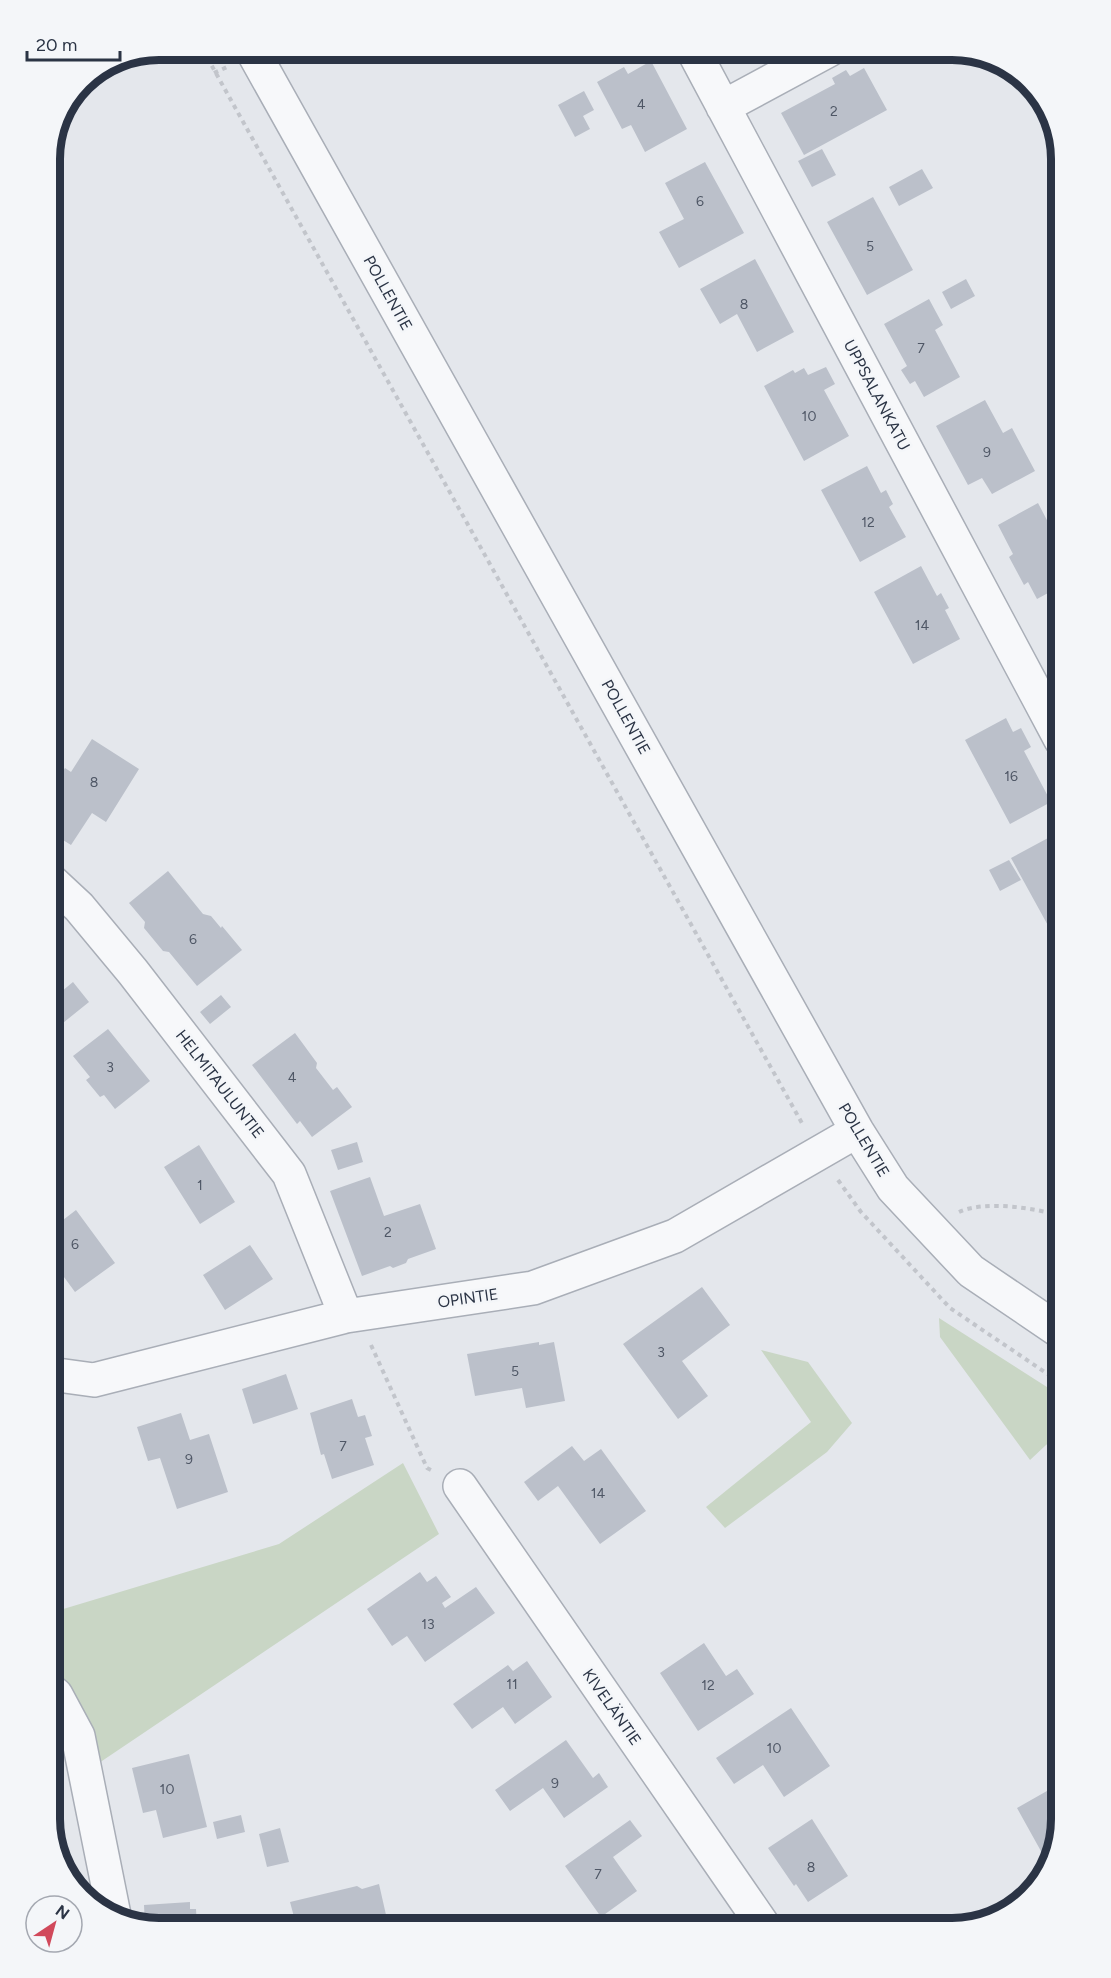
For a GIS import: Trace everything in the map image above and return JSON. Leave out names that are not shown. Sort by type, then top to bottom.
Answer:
[{"type":"street","name":"POLLENTIE","points":[[258,60],[857,1131],[893,1188],[971,1271],[1051,1325]]},
{"type":"street","name":"UPPSALANKATU","points":[[698,60],[1051,719]]},
{"type":"street","points":[[723,107],[810,60]]},
{"type":"street","name":"HELMITAULUNTIE","points":[[60,889],[79,907],[133,972],[289,1174],[352,1315]]},
{"type":"street","name":"OPINTIE","points":[[60,1375],[93,1380],[352,1315],[534,1288],[675,1236],[857,1131]]},
{"type":"street","name":"KIVELÄNTIE","points":[[460,1486],[758,1918]]},
{"type":"street","points":[[60,1702],[78,1736],[112,1906]]},
{"type":"path","points":[[208,60],[819,1154],[861,1212],[950,1308],[1051,1376]]},
{"type":"path","points":[[956,1214],[984,1207],[1015,1208],[1051,1214]]},
{"type":"path","points":[[352,1315],[427,1468],[460,1486]]},
{"type":"green space","points":[[939,1318],[1051,1390],[1051,1440],[1030,1460],[940,1337]]},
{"type":"green space","points":[[761,1350],[808,1362],[852,1423],[827,1452],[725,1528],[706,1507],[811,1422]]},
{"type":"green space","points":[[403,1463],[439,1534],[96,1765],[77,1770],[60,1749],[60,1610],[279,1544]]},
{"type":"building","points":[[651,61],[687,129],[645,152],[631,125],[622,129],[597,82],[624,67],[628,74]]},
{"type":"building","points":[[864,68],[887,110],[804,155],[781,113],[835,84],[832,78],[846,70],[850,76]]},
{"type":"building","points":[[584,91],[594,110],[583,116],[590,129],[575,137],[558,105]]},
{"type":"building","points":[[822,149],[836,175],[812,187],[798,161]]},
{"type":"building","points":[[705,162],[744,233],[679,268],[659,232],[684,219],[665,183]]},
{"type":"building","points":[[922,169],[933,188],[899,206],[889,187]]},
{"type":"building","points":[[873,197],[913,270],[867,295],[827,222]]},
{"type":"building","points":[[755,259],[794,332],[757,352],[737,314],[720,324],[700,289]]},
{"type":"building","points":[[966,279],[975,296],[951,309],[942,292]]},
{"type":"building","points":[[929,299],[943,325],[935,330],[960,377],[924,397],[915,381],[910,384],[901,370],[907,366],[884,324]]},
{"type":"building","points":[[826,367],[835,384],[824,390],[849,436],[804,461],[764,386],[793,370],[795,373],[804,368],[808,375]]},
{"type":"building","points":[[985,400],[1003,433],[1012,428],[1035,471],[992,494],[982,478],[968,485],[936,426]]},
{"type":"building","points":[[867,466],[881,493],[886,490],[893,504],[889,507],[906,537],[860,562],[821,490]]},
{"type":"building","points":[[1038,503],[1051,528],[1051,591],[1037,599],[1028,582],[1024,585],[1009,557],[1013,554],[998,525]]},
{"type":"building","points":[[921,566],[937,596],[941,593],[949,608],[945,610],[960,639],[913,664],[874,592]]},
{"type":"building","points":[[1006,718],[1013,732],[1021,728],[1031,747],[1024,751],[1051,802],[1010,824],[965,740]]},
{"type":"building","points":[[92,739],[139,769],[106,822],[92,813],[71,845],[60,838],[60,776],[65,768],[71,772]]},
{"type":"building","points":[[1051,836],[1051,931],[1011,858]]},
{"type":"building","points":[[1009,860],[1021,880],[1000,891],[989,870]]},
{"type":"building","points":[[168,871],[203,914],[211,916],[221,928],[222,926],[242,950],[197,986],[169,952],[163,951],[144,928],[145,922],[129,903]]},
{"type":"building","points":[[73,982],[89,1002],[60,1025],[60,993]]},
{"type":"building","points":[[221,995],[231,1007],[210,1024],[200,1012]]},
{"type":"building","points":[[108,1029],[150,1081],[115,1109],[104,1095],[100,1097],[86,1080],[90,1077],[73,1056]]},
{"type":"building","points":[[295,1033],[317,1063],[316,1068],[333,1090],[337,1087],[352,1107],[312,1137],[300,1121],[297,1124],[252,1065]]},
{"type":"building","points":[[357,1142],[363,1162],[338,1170],[331,1150]]},
{"type":"building","points":[[199,1145],[235,1202],[200,1224],[164,1167]]},
{"type":"building","points":[[370,1177],[384,1216],[420,1204],[436,1249],[408,1259],[406,1263],[393,1268],[390,1266],[362,1276],[330,1191]]},
{"type":"building","points":[[76,1210],[115,1263],[75,1292],[60,1272],[60,1222]]},
{"type":"building","points":[[250,1245],[273,1279],[225,1310],[203,1275]]},
{"type":"building","points":[[702,1287],[730,1325],[682,1361],[708,1396],[678,1419],[623,1344]]},
{"type":"building","points":[[539,1342],[539,1345],[554,1342],[565,1401],[526,1408],[522,1388],[475,1396],[467,1354]]},
{"type":"building","points":[[286,1374],[298,1409],[253,1424],[242,1389]]},
{"type":"building","points":[[352,1399],[358,1417],[365,1415],[372,1436],[365,1438],[374,1465],[332,1479],[324,1454],[321,1455],[310,1413]]},
{"type":"building","points":[[181,1413],[190,1440],[209,1434],[228,1492],[177,1509],[160,1458],[148,1461],[137,1427]]},
{"type":"building","points":[[572,1446],[584,1461],[601,1449],[646,1511],[600,1544],[558,1486],[538,1501],[524,1482]]},
{"type":"building","points":[[60,1551],[64,1552],[60,1584]]},
{"type":"building","points":[[420,1572],[427,1582],[436,1576],[451,1597],[442,1603],[445,1608],[476,1587],[495,1613],[425,1662],[407,1636],[392,1646],[367,1609]]},
{"type":"building","points":[[704,1643],[726,1676],[737,1669],[754,1694],[698,1731],[660,1673]]},
{"type":"building","points":[[527,1661],[552,1697],[515,1724],[503,1707],[472,1729],[453,1704],[508,1665],[513,1671]]},
{"type":"building","points":[[791,1708],[830,1766],[784,1797],[763,1765],[734,1784],[716,1758]]},
{"type":"building","points":[[566,1740],[593,1778],[599,1773],[608,1787],[564,1818],[543,1788],[510,1811],[495,1790]]},
{"type":"building","points":[[189,1754],[207,1827],[163,1838],[156,1810],[143,1813],[132,1768]]},
{"type":"building","points":[[1051,1789],[1050,1832],[1045,1851],[1042,1853],[1017,1808]]},
{"type":"building","points":[[241,1815],[245,1832],[217,1839],[213,1822]]},
{"type":"building","points":[[812,1819],[848,1876],[808,1902],[768,1848]]},
{"type":"building","points":[[630,1820],[642,1836],[613,1857],[637,1891],[601,1917],[565,1866]]},
{"type":"building","points":[[280,1828],[289,1862],[267,1867],[259,1834]]},
{"type":"building","points":[[379,1884],[387,1918],[294,1918],[290,1902],[357,1886],[362,1889]]},
{"type":"building","points":[[190,1902],[190,1909],[196,1909],[197,1918],[145,1917],[144,1905]]}]
